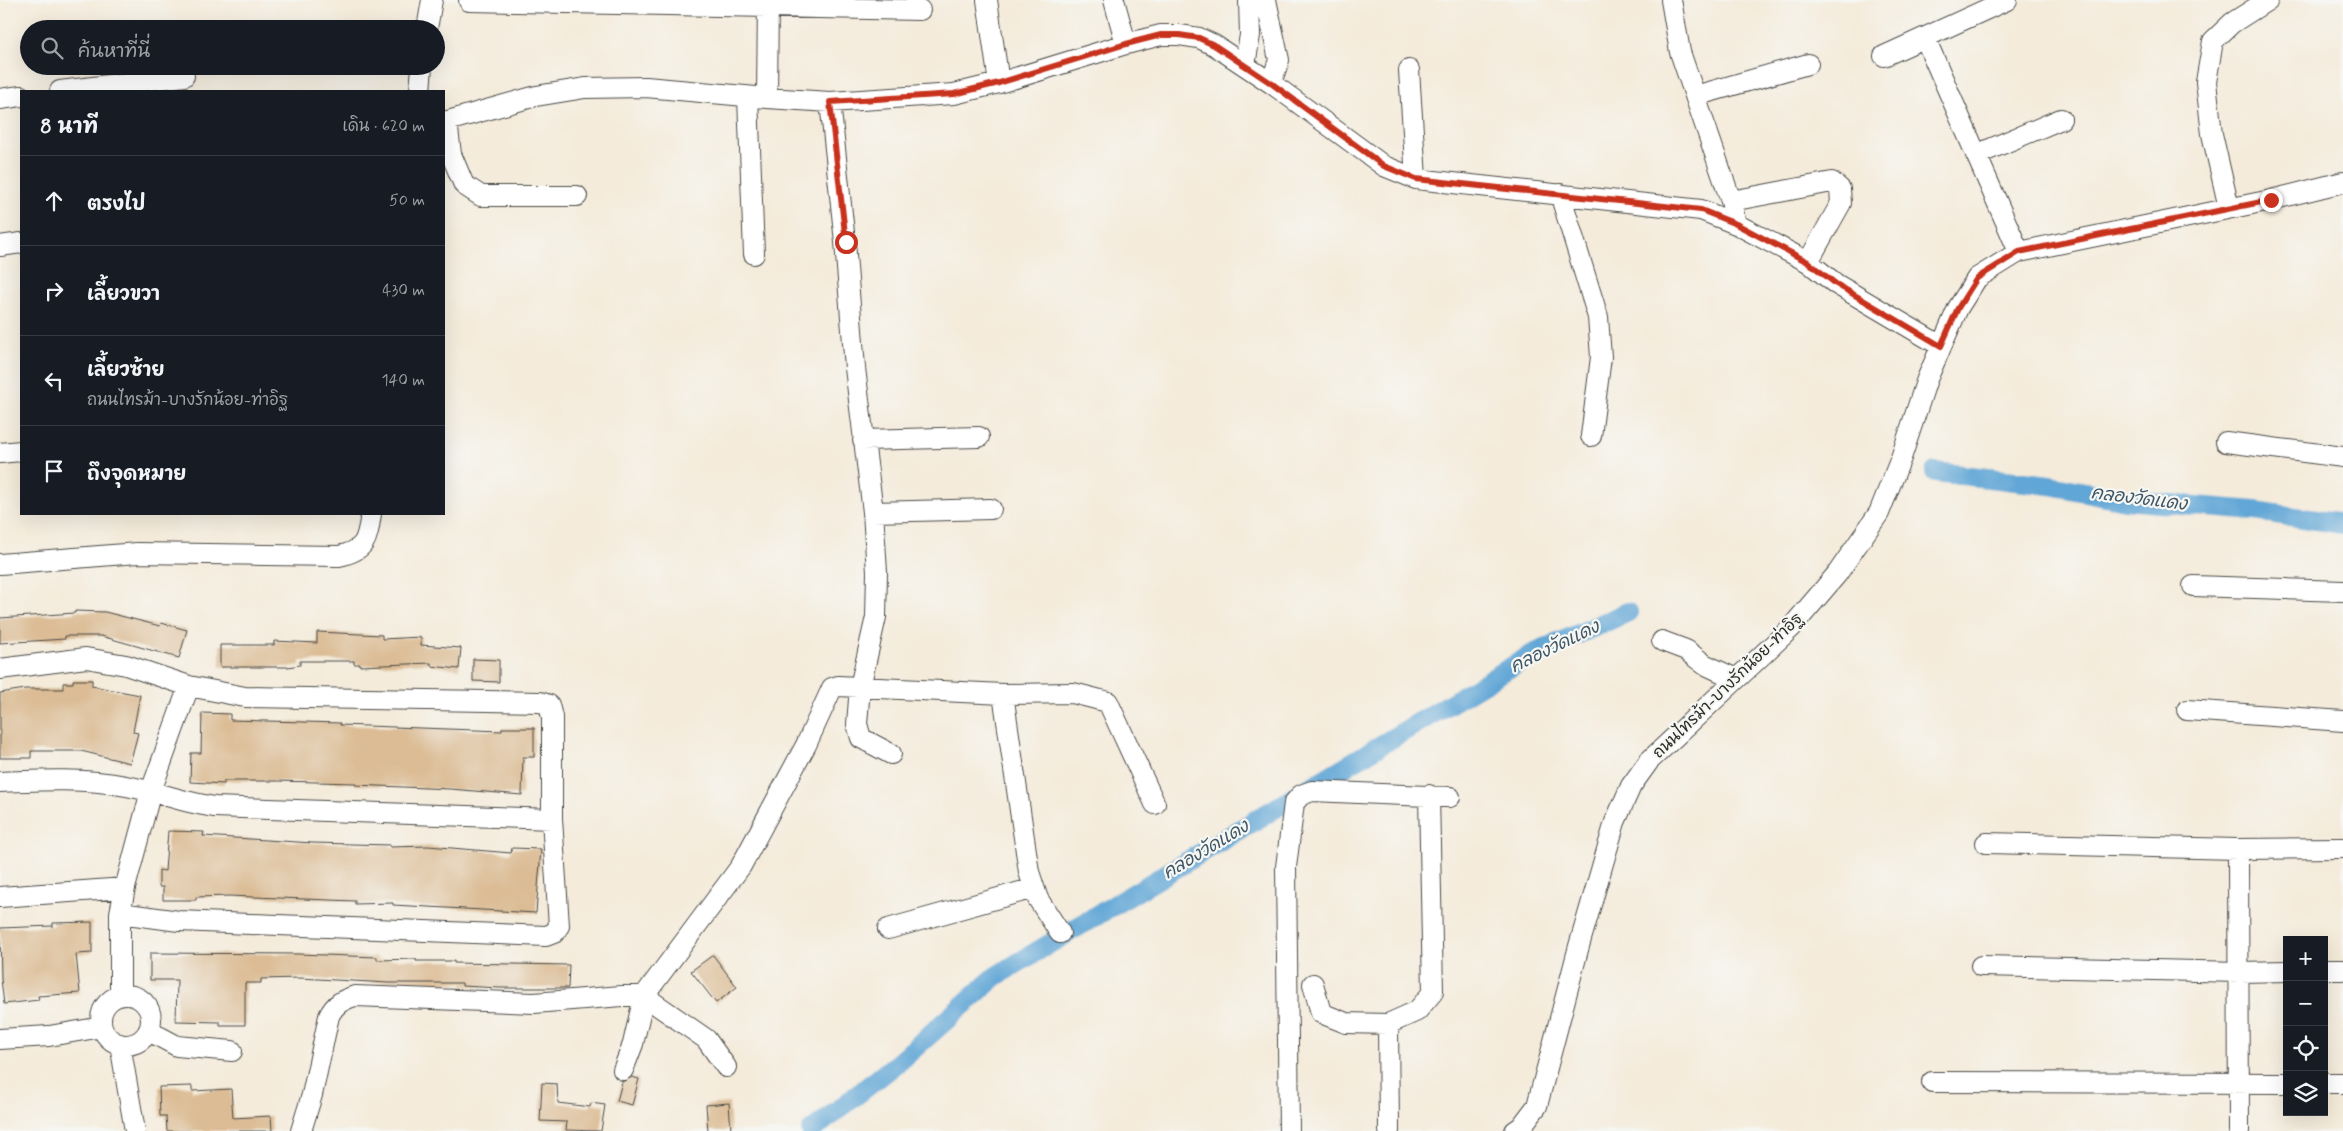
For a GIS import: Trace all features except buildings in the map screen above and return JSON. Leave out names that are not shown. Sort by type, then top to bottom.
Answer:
[{"type":"street","points":[[424,0],[432,0],[429,20]]},
{"type":"street","points":[[987,0],[999,83]]},
{"type":"street","points":[[1114,0],[1126,44]]},
{"type":"street","points":[[1245,65],[1250,35],[1249,0]]},
{"type":"street","points":[[1266,0],[1279,60],[1271,83]]},
{"type":"street","points":[[1671,0],[1680,52],[1731,202],[1736,224]]},
{"type":"street","points":[[1884,56],[2007,0]]},
{"type":"street","points":[[2229,208],[2212,134],[2206,82],[2213,41],[2232,23],[2268,0]]},
{"type":"street","points":[[469,1],[768,4],[920,10]]},
{"type":"street","points":[[754,254],[758,97],[768,4]]},
{"type":"street","points":[[577,196],[481,196],[464,185],[451,154],[445,121],[536,96],[585,88],[646,87],[830,102],[954,94],[999,83],[1161,35],[1199,38],[1214,45],[1245,65],[1384,166],[1416,179],[1701,210],[1736,224],[1808,262],[1836,284],[1941,346]]},
{"type":"street","points":[[1925,38],[2019,252]]},
{"type":"street","points":[[1695,96],[1808,64]]},
{"type":"street","points":[[1409,70],[1416,179]]},
{"type":"street","points":[[420,90],[421,75]]},
{"type":"street","points":[[68,90],[184,76]]},
{"type":"street","points":[[0,99],[20,96]]},
{"type":"street","points":[[830,102],[846,242],[855,368],[874,512],[877,572],[876,617],[860,687],[857,724],[861,738],[890,754]]},
{"type":"street","points":[[1976,155],[2061,119]]},
{"type":"street","points":[[1731,202],[1832,182],[1840,189],[1841,203],[1808,262]]},
{"type":"street","name":"ถนนไทรม้า-บางรักน้อย-ท่าอิฐ","points":[[1515,1131],[1521,1127],[1537,1106],[1579,946],[1615,822],[1631,786],[1649,761],[1803,614],[1838,574],[1879,513],[1941,346],[1958,308],[1977,278],[2019,252],[2343,182]]},
{"type":"street","points":[[1560,194],[1598,317],[1602,357],[1591,436]]},
{"type":"street","points":[[0,246],[20,243]]},
{"type":"street","points":[[863,440],[979,437]]},
{"type":"street","points":[[2226,442],[2343,457]]},
{"type":"street","points":[[0,453],[20,451]]},
{"type":"street","points":[[874,512],[990,509]]},
{"type":"street","points":[[0,564],[137,553],[339,556],[354,553],[361,548],[367,535],[371,515]]},
{"type":"street","points":[[2193,586],[2343,591]]},
{"type":"street","points":[[1662,641],[1686,650],[1704,664],[1736,679]]},
{"type":"street","points":[[0,669],[86,658],[126,664],[189,686],[245,697],[540,702],[548,705],[552,717],[552,819],[559,926],[554,933],[546,936],[179,921],[120,913]]},
{"type":"street","points":[[120,996],[120,913],[125,888],[151,791],[189,686]]},
{"type":"street","points":[[623,1070],[633,1044],[644,996],[741,866],[806,745],[832,688],[838,686],[1003,694],[1073,693],[1108,702],[1155,804]]},
{"type":"street","points":[[1003,694],[1029,872],[1038,899],[1060,933]]},
{"type":"street","points":[[2186,710],[2343,721]]},
{"type":"street","points":[[0,782],[88,781],[124,785],[192,804],[215,808],[552,819]]},
{"type":"street","points":[[1289,1131],[1286,867],[1294,803],[1301,795],[1312,791],[1429,795],[1450,798]]},
{"type":"street","points":[[1313,984],[1321,1013],[1346,1023],[1388,1024],[1417,1011],[1433,992],[1429,795]]},
{"type":"street","points":[[1986,843],[2238,849],[2343,848]]},
{"type":"street","points":[[2238,849],[2240,972],[2239,1131]]},
{"type":"street","points":[[0,897],[125,888]]},
{"type":"street","points":[[888,929],[1034,888]]},
{"type":"street","points":[[1981,966],[2240,972],[2283,971]]},
{"type":"street","points":[[2328,970],[2343,970]]},
{"type":"street","points":[[120,996],[134,996],[146,1004],[151,1017],[148,1031],[136,1042],[120,1044],[106,1034],[102,1027],[103,1011],[112,999],[120,996]]},
{"type":"street","points":[[301,1131],[312,1096],[329,1016],[334,1006],[344,999],[355,996],[534,1003],[644,996],[706,1039],[726,1067]]},
{"type":"street","points":[[1388,1024],[1388,1131]]},
{"type":"street","points":[[0,1039],[49,1036],[102,1027]]},
{"type":"street","points":[[148,1031],[177,1046],[232,1050]]},
{"type":"street","points":[[120,1044],[135,1131]]},
{"type":"street","points":[[1932,1082],[2283,1083]]},
{"type":"street","points":[[2328,1083],[2343,1083]]},
{"type":"waterway","name":"คลองวัดแดง","points":[[1935,472],[2050,485],[2125,500],[2255,511],[2343,524]]},
{"type":"waterway","name":"คลองวัดแดง","points":[[811,1131],[900,1061],[996,976],[1531,655],[1628,612]]},
{"type":"route","points":[[846,242],[830,102],[954,94],[999,83],[1161,35],[1199,38],[1214,45],[1271,83],[1384,166],[1416,179],[1701,210],[1761,236],[1808,262],[1836,284],[1941,346],[1958,308],[1977,278],[2019,252],[2271,200]]}]
